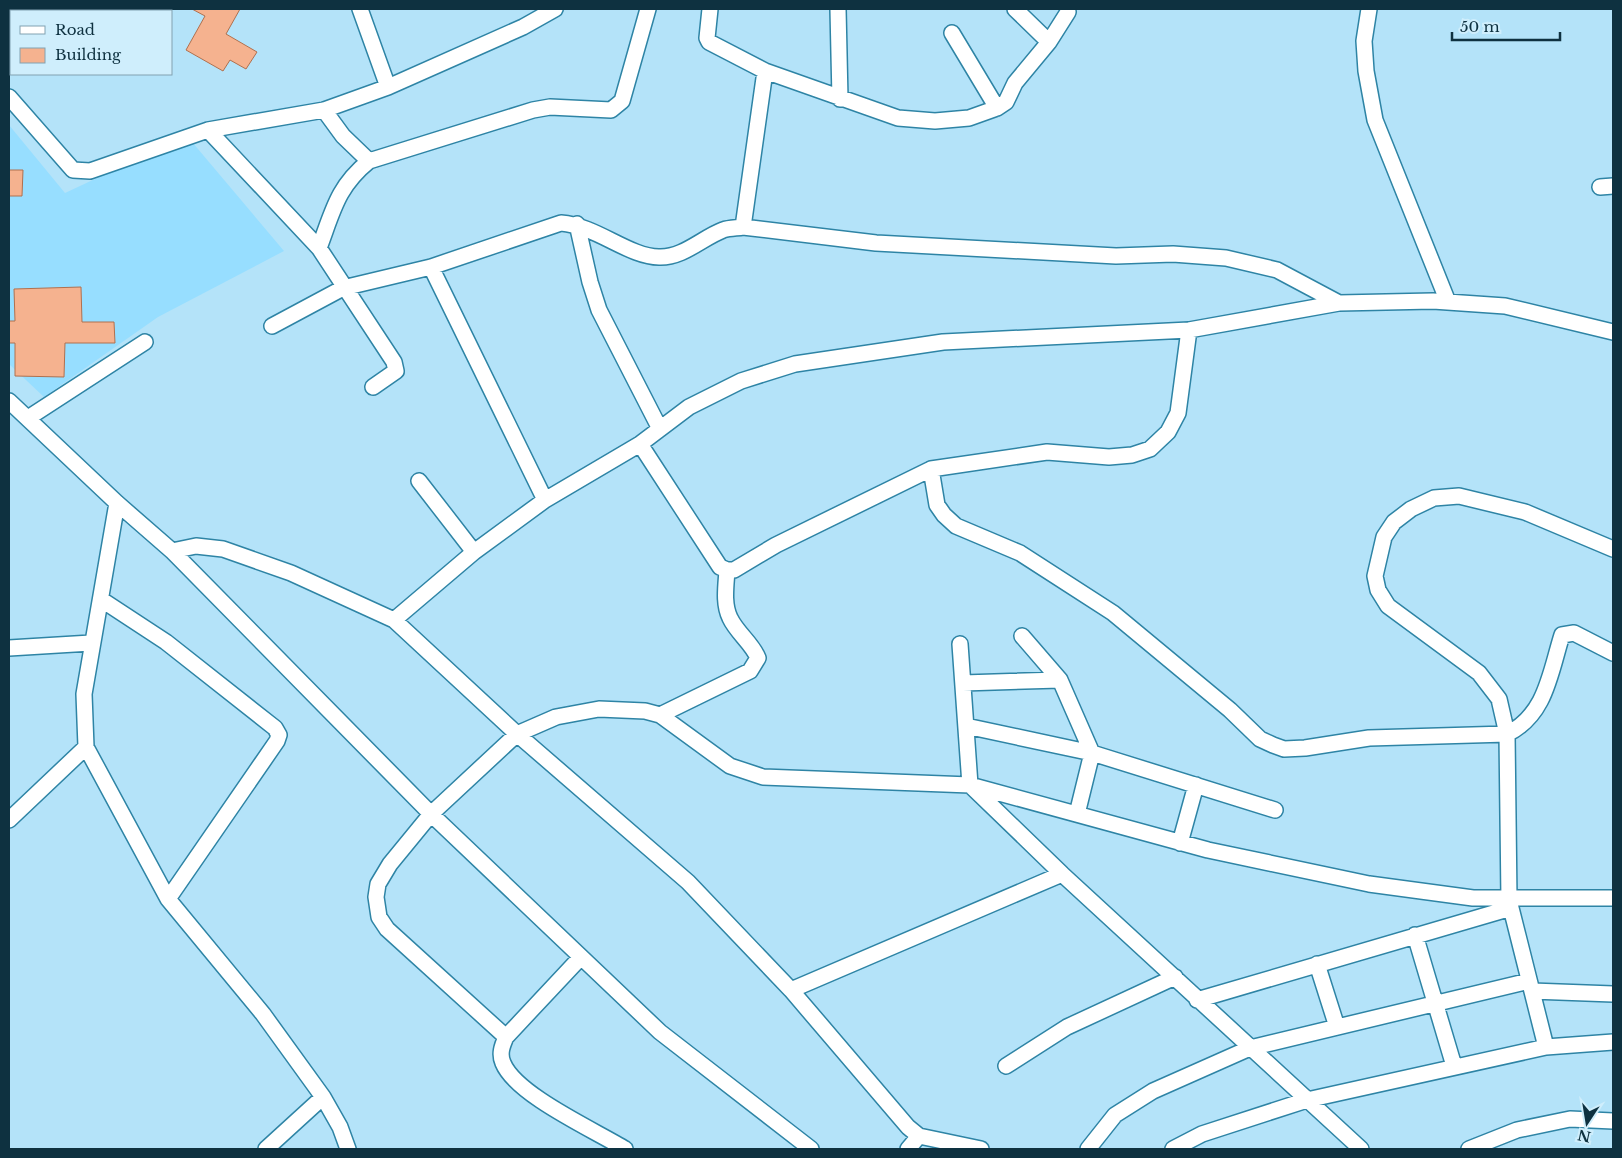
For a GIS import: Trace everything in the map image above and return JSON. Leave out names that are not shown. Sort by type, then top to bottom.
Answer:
[{"type":"street","points":[[360,9],[388,87]]},
{"type":"street","points":[[9,96],[66,164],[73,170],[80,172],[90,171],[208,130],[324,110],[388,87],[523,27],[555,9]]},
{"type":"street","points":[[319,248],[342,190],[352,175],[369,161],[533,110],[550,107],[611,110],[622,101],[648,9]]},
{"type":"street","points":[[710,9],[707,38],[709,42],[765,72],[898,118],[936,121],[969,118],[997,108],[1006,102],[1015,83],[1049,42],[1068,12]]},
{"type":"street","points":[[838,9],[840,99]]},
{"type":"street","points":[[1016,9],[1049,42]]},
{"type":"street","points":[[1369,9],[1364,41],[1366,71],[1375,120],[1448,302]]},
{"type":"street","points":[[952,33],[997,108]]},
{"type":"street","points":[[743,228],[765,72]]},
{"type":"street","points":[[324,110],[343,136],[369,161]]},
{"type":"street","points":[[208,130],[319,248],[396,368],[394,375],[373,387]]},
{"type":"street","points":[[272,326],[344,288],[431,267],[561,223],[576,224],[643,254],[659,258],[674,256],[724,230],[743,228],[876,243],[1116,256],[1173,254],[1226,258],[1277,270],[1339,303]]},
{"type":"street","points":[[576,224],[599,310],[660,429]]},
{"type":"street","points":[[431,267],[545,500]]},
{"type":"street","points":[[394,620],[474,552],[545,500],[640,444],[689,407],[741,381],[795,364],[944,342],[1189,330],[1339,303],[1448,302],[1505,306],[1613,332]]},
{"type":"street","points":[[640,444],[720,567],[734,570],[776,545],[931,469],[1047,452],[1109,457],[1132,455],[1150,449],[1168,432],[1178,413],[1189,330]]},
{"type":"street","points":[[28,418],[146,342]]},
{"type":"street","points":[[9,401],[117,503],[172,551],[431,814],[660,1032],[795,1145],[811,1149]]},
{"type":"street","points":[[931,469],[937,505],[944,515],[956,526],[1020,553],[1113,613],[1230,710],[1260,739],[1284,749],[1305,748],[1369,738],[1507,734],[1522,727],[1537,708],[1562,635],[1574,633],[1613,653]]},
{"type":"street","points":[[419,481],[474,552]]},
{"type":"street","points":[[1546,1047],[1510,904],[1507,734],[1499,699],[1479,673],[1388,606],[1378,590],[1375,576],[1384,537],[1394,522],[1411,509],[1434,498],[1459,496],[1525,512],[1613,549]]},
{"type":"street","points":[[117,503],[102,600],[91,643],[84,694],[86,748],[168,899],[263,1014],[322,1097],[340,1127],[348,1149]]},
{"type":"street","points":[[172,551],[196,546],[223,549],[291,573],[394,620],[517,734],[688,882],[792,990],[908,1127],[919,1136],[981,1149]]},
{"type":"street","points":[[660,715],[750,671],[757,662],[758,658],[755,651],[731,620],[727,609],[727,570]]},
{"type":"street","points":[[102,600],[166,642],[275,728],[279,735],[277,741],[168,899]]},
{"type":"street","points":[[1022,636],[1060,680],[1092,753],[1077,814]]},
{"type":"street","points":[[9,648],[91,643]]},
{"type":"street","points":[[960,644],[970,785],[1062,874],[1175,977],[1197,1000],[1361,1149]]},
{"type":"street","points":[[963,683],[1060,680]]},
{"type":"street","points":[[506,1037],[386,929],[379,917],[376,897],[378,884],[390,864],[431,814],[517,734],[556,718],[598,709],[645,711],[660,715],[730,766],[763,777],[970,785],[1180,842],[1377,886],[1510,904],[1613,898]]},
{"type":"street","points":[[966,726],[1092,753],[1275,810]]},
{"type":"street","points":[[9,820],[86,748]]},
{"type":"street","points":[[1180,842],[1196,785]]},
{"type":"street","points":[[792,990],[1062,874]]},
{"type":"street","points":[[1197,1000],[1415,935],[1510,904]]},
{"type":"street","points":[[1415,935],[1454,1066]]},
{"type":"street","points":[[582,957],[506,1037],[501,1054],[502,1062],[510,1075],[528,1093],[625,1149]]},
{"type":"street","points":[[1317,964],[1337,1027]]},
{"type":"street","points":[[1006,1066],[1067,1027],[1175,977]]},
{"type":"street","points":[[1088,1149],[1115,1115],[1153,1091],[1250,1048],[1436,1004],[1531,986],[1613,994]]},
{"type":"street","points":[[1173,1149],[1202,1134],[1307,1100],[1546,1047],[1613,1042]]},
{"type":"street","points":[[266,1149],[322,1097]]},
{"type":"street","points":[[1469,1149],[1517,1130],[1570,1119],[1613,1121]]},
{"type":"street","points":[[908,1149],[919,1136]]},
{"type":"shaded area","points":[[9,125],[65,193],[187,136],[284,251],[158,317],[44,397],[9,364]]},
{"type":"building","points":[[192,9],[240,9],[226,34],[257,52],[246,69],[230,60],[223,71],[186,50],[205,16]]},
{"type":"building","points":[[9,170],[23,170],[22,196],[9,196]]},
{"type":"building","points":[[81,287],[82,322],[114,322],[115,343],[65,343],[64,377],[15,376],[15,343],[9,343],[9,321],[15,321],[14,289]]}]
